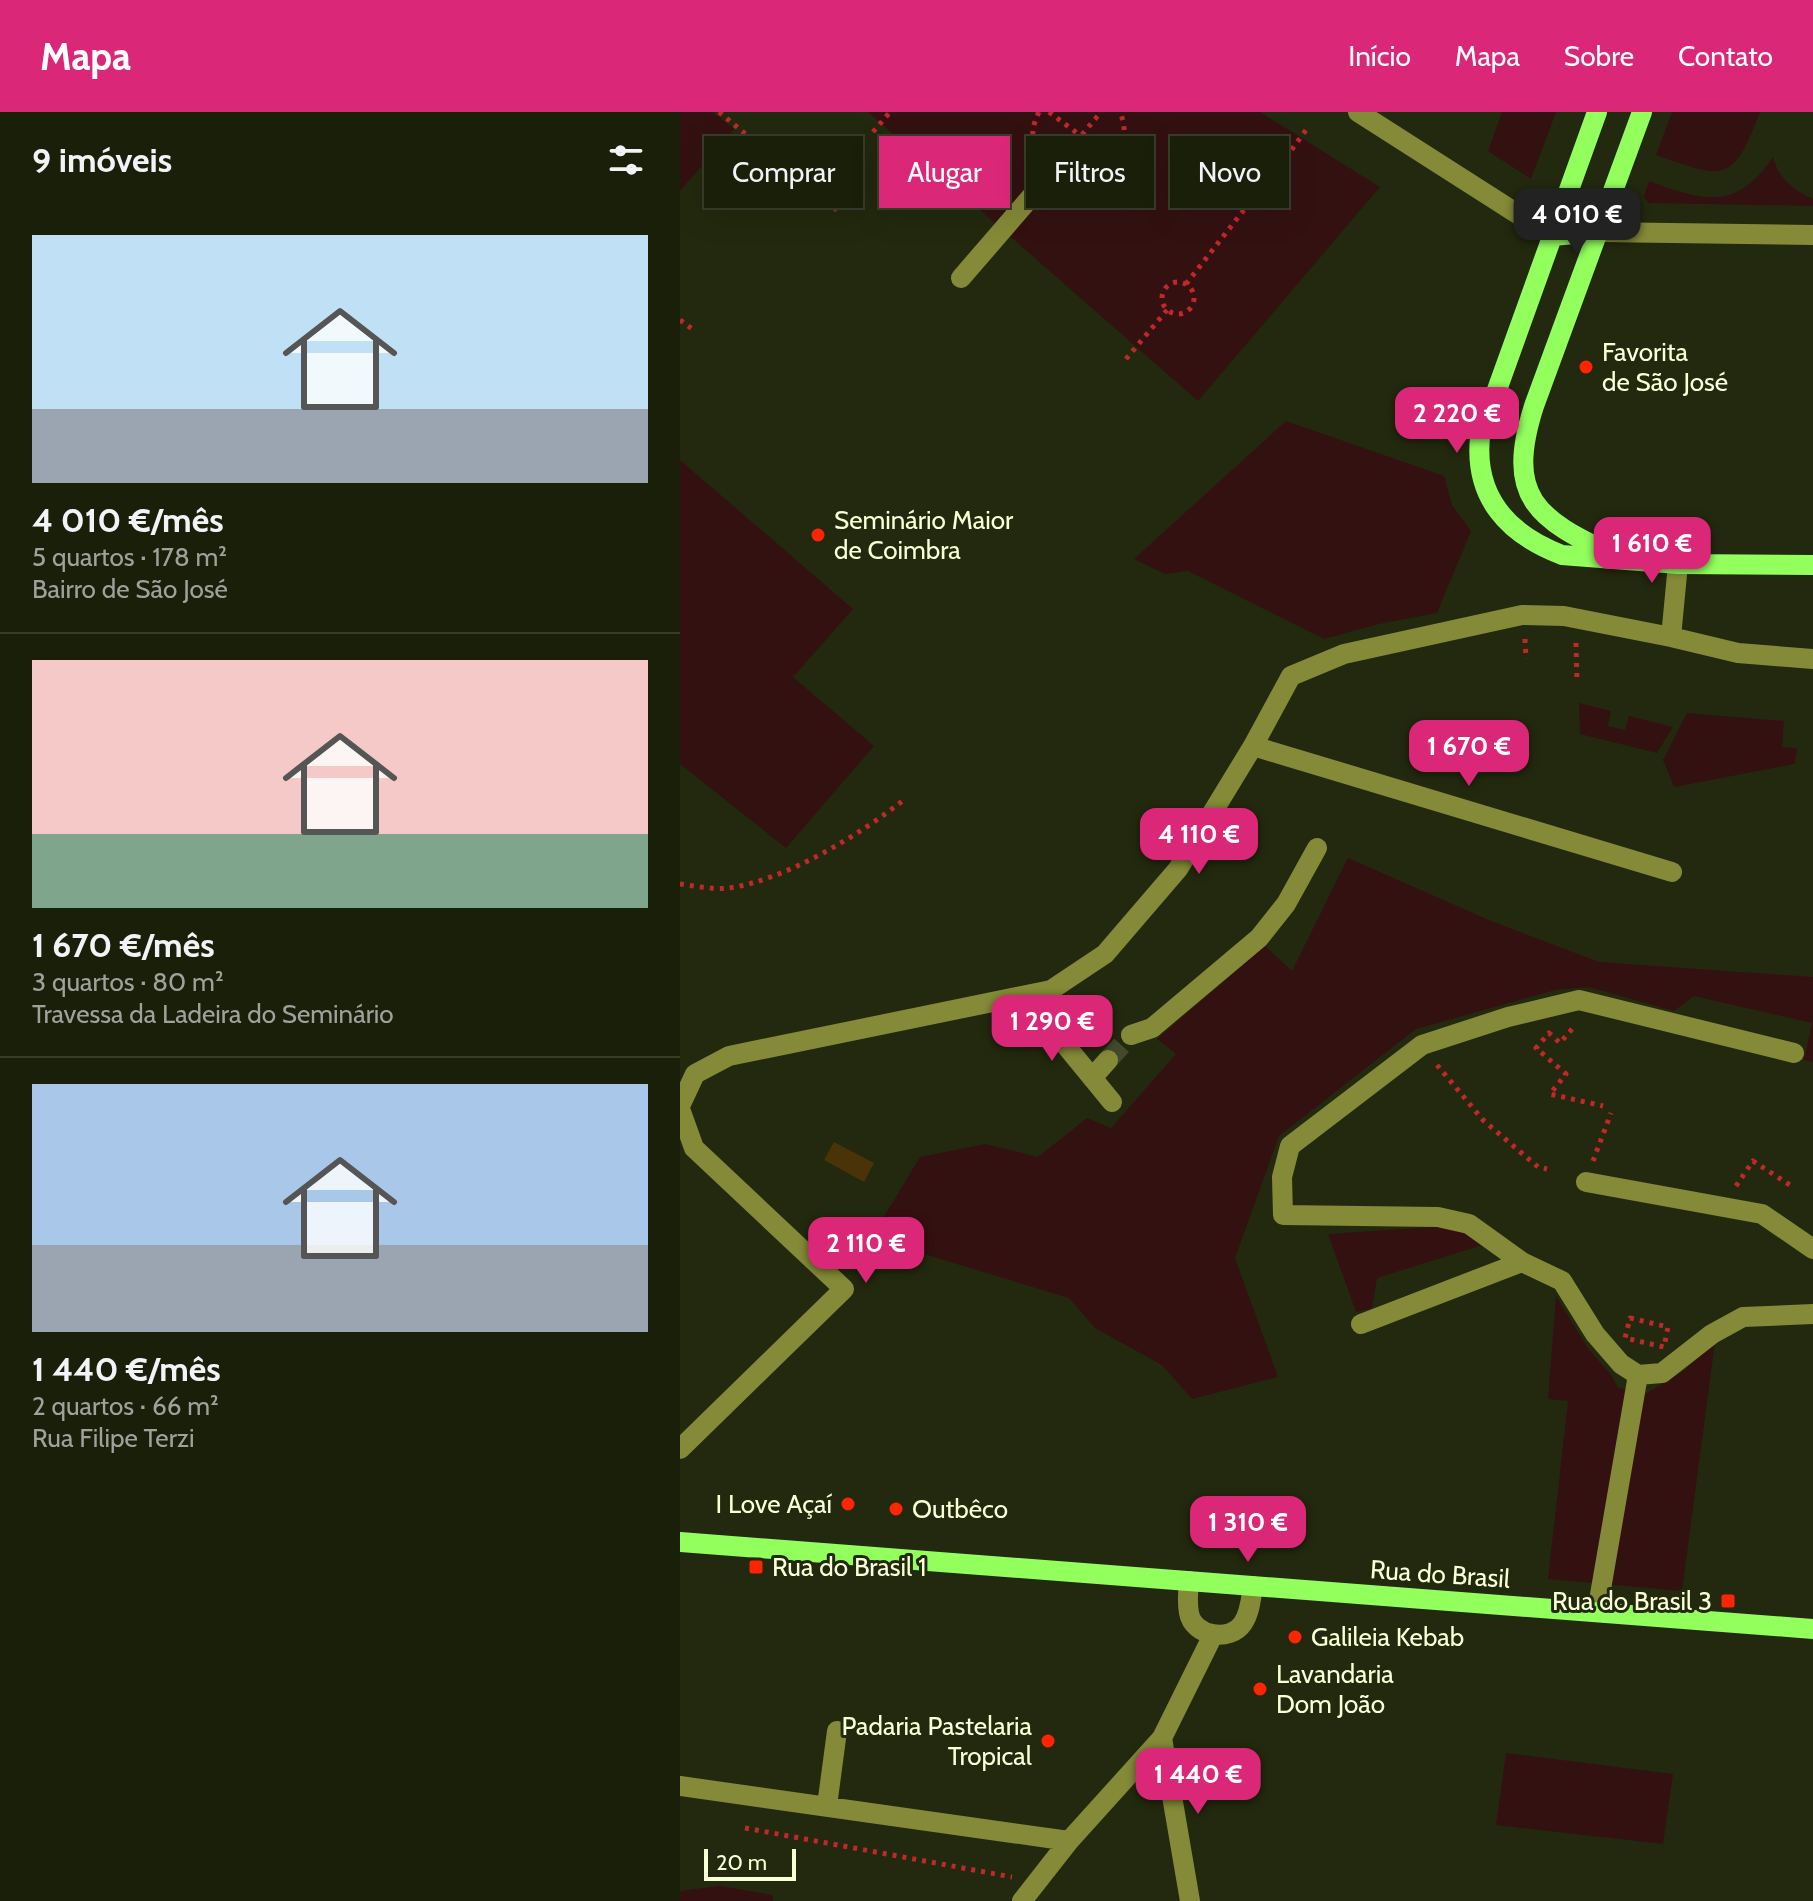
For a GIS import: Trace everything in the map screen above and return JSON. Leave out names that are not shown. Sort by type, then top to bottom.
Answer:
[{"type":"main road","points":[[1597,112],[1480,437],[1479,464],[1488,498],[1513,527],[1544,548],[1562,555],[1678,564],[1813,565]]},
{"type":"main road","points":[[1629,561],[1557,526],[1531,497],[1522,466],[1525,434],[1534,406],[1642,112]]},
{"type":"main road","points":[[1552,236],[1598,232]]},
{"type":"main road","name":"Rua do Brasil","points":[[680,1542],[1813,1629]]},
{"type":"street","points":[[1358,112],[1552,236]]},
{"type":"street","points":[[961,278],[1026,203]]},
{"type":"street","points":[[1598,232],[1813,235]]},
{"type":"street","points":[[1671,637],[1678,564]]},
{"type":"street","points":[[680,1449],[844,1289],[694,1148],[680,1107],[695,1074],[729,1056],[1051,990],[1105,954],[1178,869],[1253,746],[1291,676],[1344,654],[1522,615],[1564,616],[1738,653],[1813,659]]},
{"type":"street","points":[[1253,746],[1672,872]]},
{"type":"street","points":[[1131,1035],[1152,1028],[1259,938],[1286,904],[1317,848]]},
{"type":"street","points":[[1026,997],[1112,1102]]},
{"type":"street","points":[[1794,1053],[1579,1000],[1508,1017],[1422,1045],[1290,1146],[1282,1177],[1283,1215],[1438,1217],[1469,1224],[1522,1262],[1562,1281],[1595,1334],[1621,1364],[1638,1375],[1662,1373],[1712,1334],[1743,1317],[1813,1314]]},
{"type":"street","points":[[1092,1078],[1108,1060]]},
{"type":"street","points":[[1586,1182],[1762,1214],[1813,1249]]},
{"type":"street","points":[[1361,1324],[1522,1262]]},
{"type":"street","points":[[1597,1612],[1638,1375]]},
{"type":"street","points":[[1189,1581],[1189,1615],[1198,1628],[1213,1635],[1230,1633],[1243,1624],[1253,1586]]},
{"type":"street","points":[[1022,1901],[1069,1841],[1162,1738],[1213,1635]]},
{"type":"street","points":[[827,1806],[837,1731]]},
{"type":"street","points":[[1162,1738],[1190,1901]]},
{"type":"street","points":[[680,1786],[1069,1841]]},
{"type":"path","points":[[719,112],[837,210]]},
{"type":"path","points":[[873,132],[890,112]]},
{"type":"path","points":[[1032,136],[1039,112]]},
{"type":"path","points":[[1049,112],[1081,136],[1101,112]]},
{"type":"path","points":[[1120,112],[1126,136]]},
{"type":"path","points":[[1289,153],[1306,130]]},
{"type":"path","points":[[1186,284],[1245,208]]},
{"type":"path","points":[[1176,282],[1186,284],[1193,293],[1190,308],[1177,314],[1167,310],[1161,296],[1166,286],[1176,282]]},
{"type":"path","points":[[1126,359],[1167,310]]},
{"type":"path","points":[[680,320],[695,331]]},
{"type":"path","points":[[1525,630],[1526,659]]},
{"type":"path","points":[[1577,682],[1574,643],[1590,644]]},
{"type":"path","points":[[680,884],[728,888],[782,872],[872,825],[905,799]]},
{"type":"path","points":[[1536,1048],[1566,1074],[1550,1094],[1603,1106]]},
{"type":"path","points":[[1451,1083],[1483,1120],[1538,1167],[1547,1169]]},
{"type":"path","points":[[1586,1182],[1611,1113]]},
{"type":"path","points":[[1723,1207],[1753,1161],[1793,1187]]},
{"type":"path","points":[[1630,1318],[1668,1327],[1666,1335],[1664,1347],[1625,1338],[1630,1318]]},
{"type":"path","points":[[745,1828],[1037,1881]]},
{"type":"shaded area","points":[[680,112],[713,112],[734,129],[728,136],[704,136],[704,163],[680,191]]},
{"type":"shaded area","points":[[868,112],[1260,112],[1380,187],[1198,401],[978,208],[1010,208],[1010,136],[895,136]]},
{"type":"shaded area","points":[[1502,112],[1556,112],[1531,179],[1488,151]]},
{"type":"shaded area","points":[[1672,112],[1760,112],[1742,153],[1723,170],[1712,171],[1656,155]]},
{"type":"shaded area","points":[[1773,157],[1783,178],[1793,188],[1813,199],[1813,206],[1648,203],[1644,196],[1649,181],[1702,197],[1732,194],[1746,187]]},
{"type":"shaded area","points":[[1286,421],[1444,476],[1452,505],[1471,531],[1437,613],[1324,639],[1188,571],[1165,574],[1134,559]]},
{"type":"shaded area","points":[[680,460],[853,609],[793,677],[874,746],[786,848],[680,764]]},
{"type":"shaded area","points":[[1579,703],[1611,711],[1608,726],[1625,730],[1629,716],[1673,727],[1657,753],[1580,734]]},
{"type":"shaded area","points":[[1687,713],[1784,721],[1782,747],[1797,748],[1795,764],[1674,787],[1663,760]]},
{"type":"shaded area","points":[[1348,858],[1491,921],[1599,962],[1813,977],[1813,1062],[1804,1060],[1812,1023],[1694,996],[1674,1011],[1589,987],[1555,990],[1416,1029],[1279,1136],[1235,1258],[1278,1377],[1192,1399],[1162,1365],[1095,1328],[1069,1298],[871,1238],[920,1157],[985,1144],[1038,1157],[1087,1118],[1111,1128],[1176,1054],[1157,1039],[1265,946],[1292,971]]},
{"type":"shaded area","points":[[834,1142],[874,1163],[864,1182],[824,1160]]},
{"type":"shaded area","points":[[1449,1226],[1489,1243],[1377,1278],[1372,1308],[1356,1312],[1328,1234]]},
{"type":"shaded area","points":[[1556,1296],[1587,1347],[1612,1376],[1618,1388],[1647,1393],[1685,1370],[1715,1342],[1682,1591],[1548,1579],[1568,1401],[1548,1399]]},
{"type":"shaded area","points":[[1506,1753],[1673,1774],[1663,1844],[1496,1825]]},
{"type":"shaded area","points":[[720,1886],[773,1895],[773,1901],[680,1901],[680,1891]]},
{"type":"tunnel","points":[[1108,1060],[1131,1035]]},
{"type":"place","name":"Favorita de São José","points":[[1586,367]]},
{"type":"place","name":"Seminário Maior de Coimbra","points":[[818,535]]},
{"type":"place","name":"I Love Açaí","points":[[848,1504]]},
{"type":"place","name":"Outbêco","points":[[896,1509]]},
{"type":"place","name":"Rua do Brasil 1","points":[[756,1567]]},
{"type":"place","name":"Rua do Brasil 3","points":[[1728,1601]]},
{"type":"place","name":"Galileia Kebab","points":[[1295,1637]]},
{"type":"place","name":"Lavandaria Dom João","points":[[1260,1689]]},
{"type":"place","name":"Padaria Pastelaria Tropical","points":[[1048,1741]]}]
